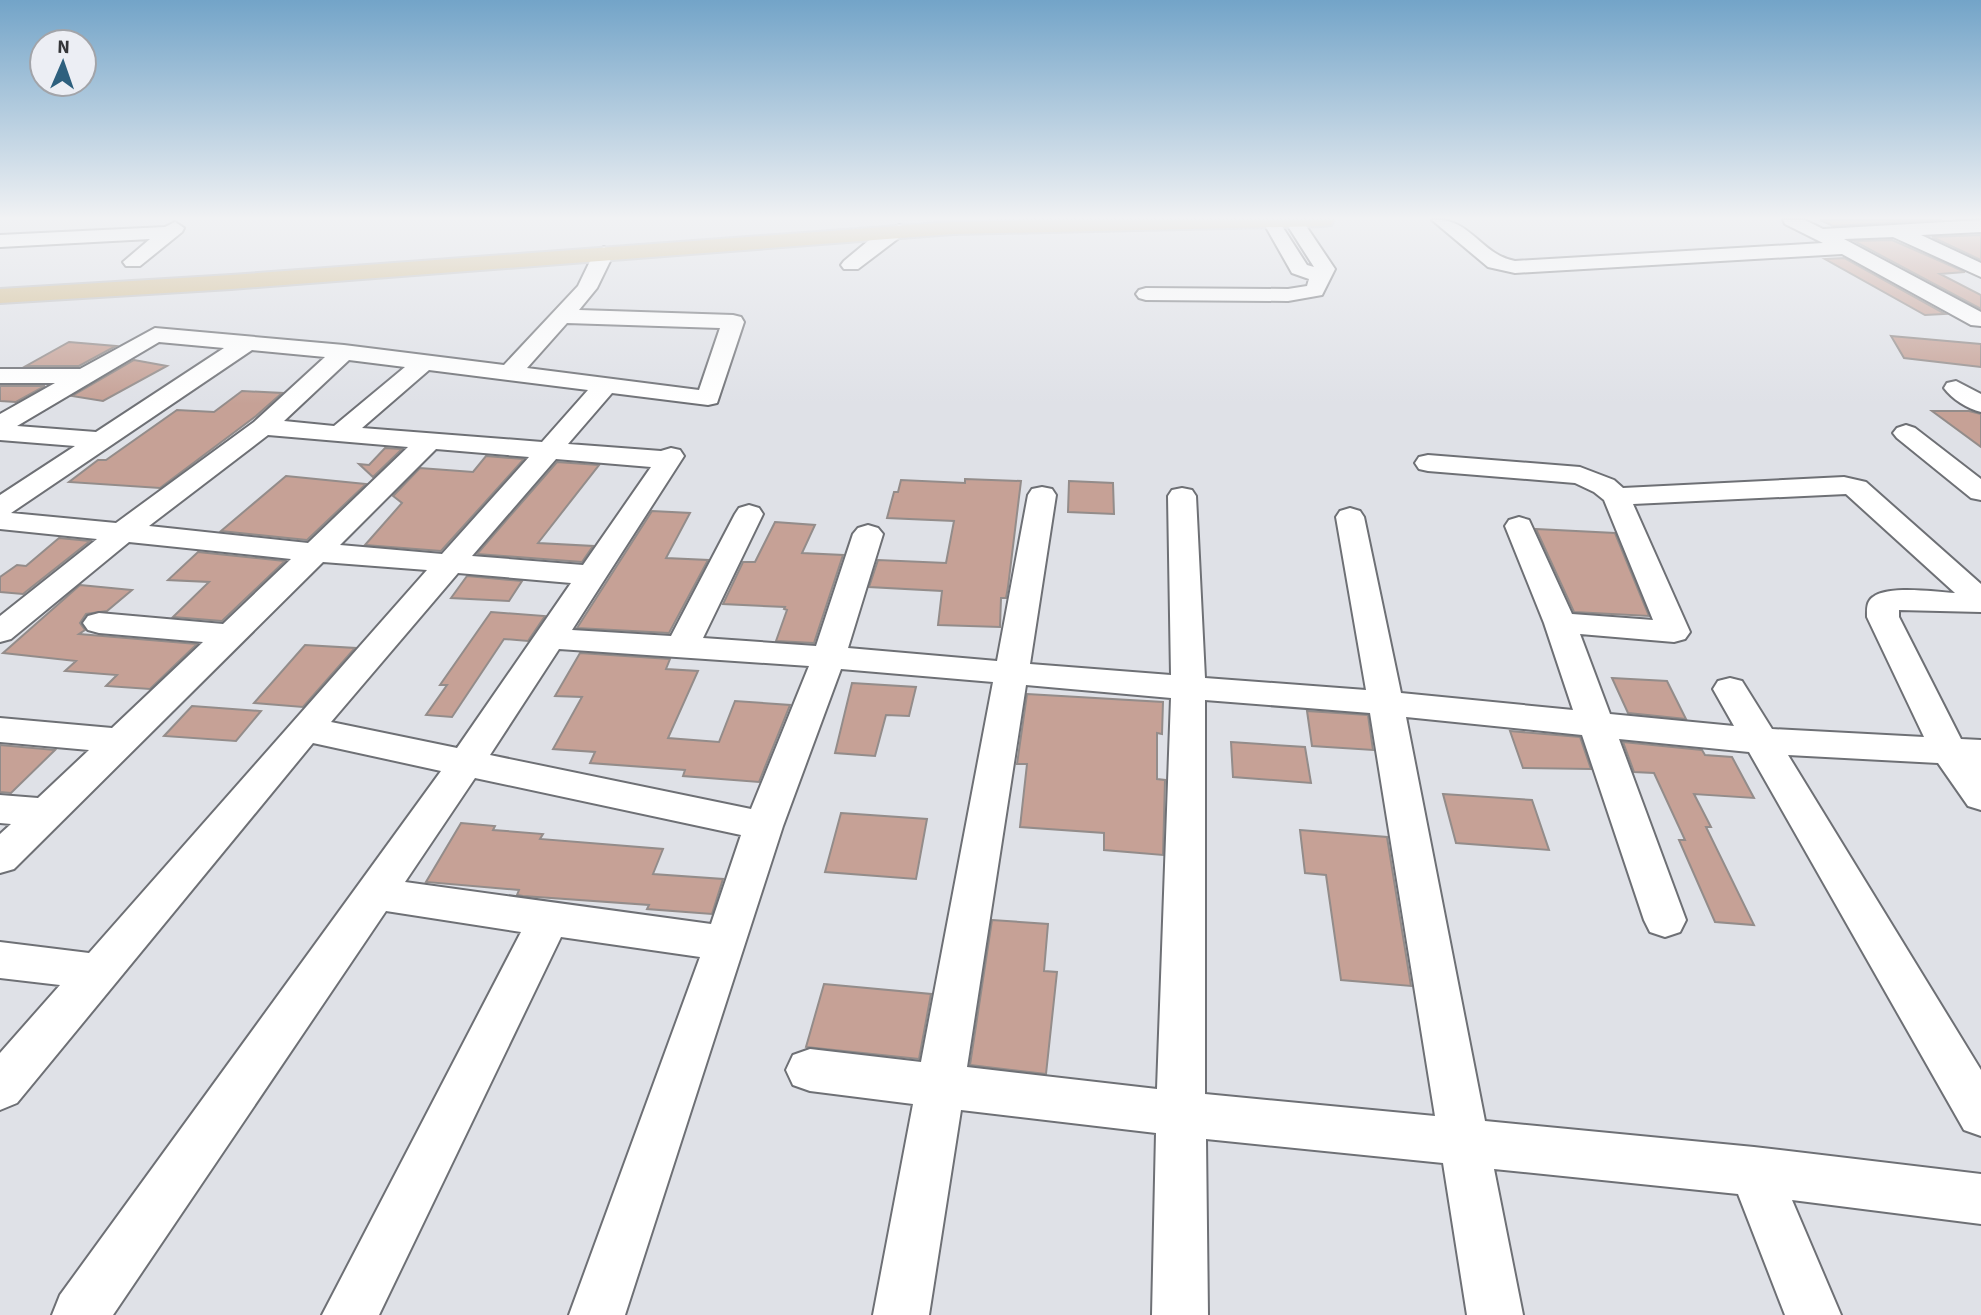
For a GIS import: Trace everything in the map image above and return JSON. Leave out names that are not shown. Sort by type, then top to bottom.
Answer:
[{"type":"main road","points":[[0,286],[78,281]]},
{"type":"main road","points":[[0,296],[187,281]]},
{"type":"street","points":[[510,373],[590,281]]},
{"type":"street","points":[[1146,294],[1289,295],[1315,291],[1320,281]]},
{"type":"street","points":[[1907,281],[1979,320]]},
{"type":"street","points":[[0,425],[155,335],[344,352],[708,398],[733,321],[562,316]]},
{"type":"street","points":[[0,507],[249,342]]},
{"type":"street","points":[[0,632],[123,532],[263,427],[344,352]]},
{"type":"street","points":[[340,434],[423,363]]},
{"type":"street","points":[[0,376],[82,376]]},
{"type":"street","points":[[0,1088],[305,729],[547,450],[606,386]]},
{"type":"street","points":[[1956,388],[1981,405]]},
{"type":"street","points":[[80,1315],[467,762],[669,458],[263,427]]},
{"type":"street","points":[[0,432],[101,440]]},
{"type":"street","points":[[1906,433],[1981,492]]},
{"type":"street","points":[[0,858],[431,440]]},
{"type":"street","points":[[1428,463],[1580,475],[1604,486],[1616,497],[1674,632],[1560,622]]},
{"type":"street","points":[[1616,497],[1844,485],[1856,488],[1981,602]]},
{"type":"street","points":[[901,1315],[1042,495]]},
{"type":"street","points":[[1180,1315],[1188,688],[1182,496]]},
{"type":"street","points":[[682,647],[749,514]]},
{"type":"street","points":[[1350,517],[1495,1315]]},
{"type":"street","points":[[0,520],[313,552],[590,575]]},
{"type":"street","points":[[1519,526],[1560,622],[1665,920]]},
{"type":"street","points":[[597,1315],[764,826],[829,657],[868,534]]},
{"type":"street","points":[[1981,602],[1892,600],[1883,604],[1883,617],[1965,752],[1981,796]]},
{"type":"street","points":[[99,622],[228,634]]},
{"type":"street","points":[[548,638],[829,657],[1385,703],[1760,741],[1965,752]]},
{"type":"street","points":[[1730,689],[1981,1114]]},
{"type":"street","points":[[305,729],[764,826]]},
{"type":"street","points":[[0,730],[119,741]]},
{"type":"street","points":[[0,809],[47,813]]},
{"type":"street","points":[[373,893],[726,943]]},
{"type":"street","points":[[350,1315],[549,919]]},
{"type":"street","points":[[0,960],[99,972]]},
{"type":"street","points":[[810,1070],[1181,1114],[1754,1171],[1981,1199]]},
{"type":"street","points":[[1754,1171],[1813,1315]]},
{"type":"building","points":[[1865,281],[1886,281],[1945,314],[1925,315]]},
{"type":"building","points":[[1929,281],[1954,281],[1981,295],[1981,309]]},
{"type":"building","points":[[1891,336],[1981,344],[1981,367],[1904,358]]},
{"type":"building","points":[[69,342],[116,346],[79,366],[26,366]]},
{"type":"building","points":[[134,360],[167,366],[103,401],[72,396]]},
{"type":"building","points":[[0,386],[45,386],[16,402],[0,401]]},
{"type":"building","points":[[242,391],[282,393],[256,416],[160,488],[69,482],[98,460],[106,460],[177,410],[214,412]]},
{"type":"building","points":[[1932,411],[1969,411],[1981,414],[1981,447]]},
{"type":"building","points":[[385,448],[402,449],[373,477],[359,464],[369,465]]},
{"type":"building","points":[[486,456],[524,459],[441,551],[365,545],[402,503],[393,496],[420,468],[473,472]]},
{"type":"building","points":[[557,462],[599,465],[538,543],[593,546],[582,562],[477,554]]},
{"type":"building","points":[[286,476],[366,484],[307,540],[221,531]]},
{"type":"building","points":[[965,479],[1021,481],[1008,587],[1006,598],[1001,598],[1000,627],[938,625],[942,591],[869,587],[878,560],[946,563],[954,521],[887,518],[894,492],[898,492],[901,480],[965,483]]},
{"type":"building","points":[[1069,481],[1113,483],[1114,514],[1068,512]]},
{"type":"building","points":[[652,511],[690,513],[666,558],[708,560],[669,633],[577,628]]},
{"type":"building","points":[[775,522],[815,525],[802,553],[843,555],[814,643],[776,641],[787,610],[785,607],[723,604],[743,562],[755,562]]},
{"type":"building","points":[[1536,529],[1615,533],[1649,616],[1574,612]]},
{"type":"building","points":[[59,538],[90,541],[23,594],[0,592],[0,577],[17,565],[26,566]]},
{"type":"building","points":[[198,552],[285,561],[222,621],[173,617],[209,582],[168,580]]},
{"type":"building","points":[[467,576],[522,581],[509,601],[451,598]]},
{"type":"building","points":[[80,585],[132,590],[107,611],[86,614],[80,623],[85,630],[79,634],[197,644],[150,689],[106,686],[117,675],[65,671],[76,661],[3,653]]},
{"type":"building","points":[[491,612],[545,616],[528,641],[504,639],[452,717],[426,715],[447,685],[440,685]]},
{"type":"building","points":[[305,645],[355,648],[303,707],[254,703]]},
{"type":"building","points":[[580,653],[670,659],[666,669],[698,671],[668,738],[719,742],[735,701],[790,705],[759,782],[683,776],[685,770],[590,763],[595,752],[553,749],[582,697],[555,696]]},
{"type":"building","points":[[1612,678],[1667,681],[1686,719],[1628,713]]},
{"type":"building","points":[[852,683],[916,687],[909,716],[886,715],[875,756],[835,753]]},
{"type":"building","points":[[1027,694],[1163,702],[1162,734],[1157,733],[1157,779],[1165,780],[1163,855],[1104,850],[1104,833],[1020,827],[1027,764],[1017,764]]},
{"type":"building","points":[[192,706],[261,711],[236,741],[164,736]]},
{"type":"building","points":[[1307,711],[1368,715],[1373,750],[1312,746]]},
{"type":"building","points":[[1510,731],[1580,737],[1591,769],[1523,768]]},
{"type":"building","points":[[1231,742],[1305,747],[1311,783],[1233,777]]},
{"type":"building","points":[[1623,742],[1702,750],[1705,755],[1732,757],[1754,798],[1694,794],[1711,827],[1706,827],[1754,925],[1715,922],[1679,840],[1685,840],[1654,773],[1634,772]]},
{"type":"building","points":[[0,745],[55,750],[11,793],[0,792]]},
{"type":"building","points":[[1443,794],[1532,800],[1549,850],[1456,843]]},
{"type":"building","points":[[841,813],[927,819],[916,879],[825,872]]},
{"type":"building","points":[[461,823],[495,826],[493,830],[543,834],[540,839],[663,849],[653,874],[723,879],[712,914],[647,909],[649,905],[523,896],[517,895],[519,890],[426,882]]},
{"type":"building","points":[[1300,830],[1387,837],[1411,986],[1341,980],[1326,875],[1305,873]]},
{"type":"building","points":[[992,920],[1048,924],[1044,971],[1057,972],[1046,1074],[970,1065]]},
{"type":"building","points":[[824,984],[931,994],[919,1059],[806,1047]]}]
